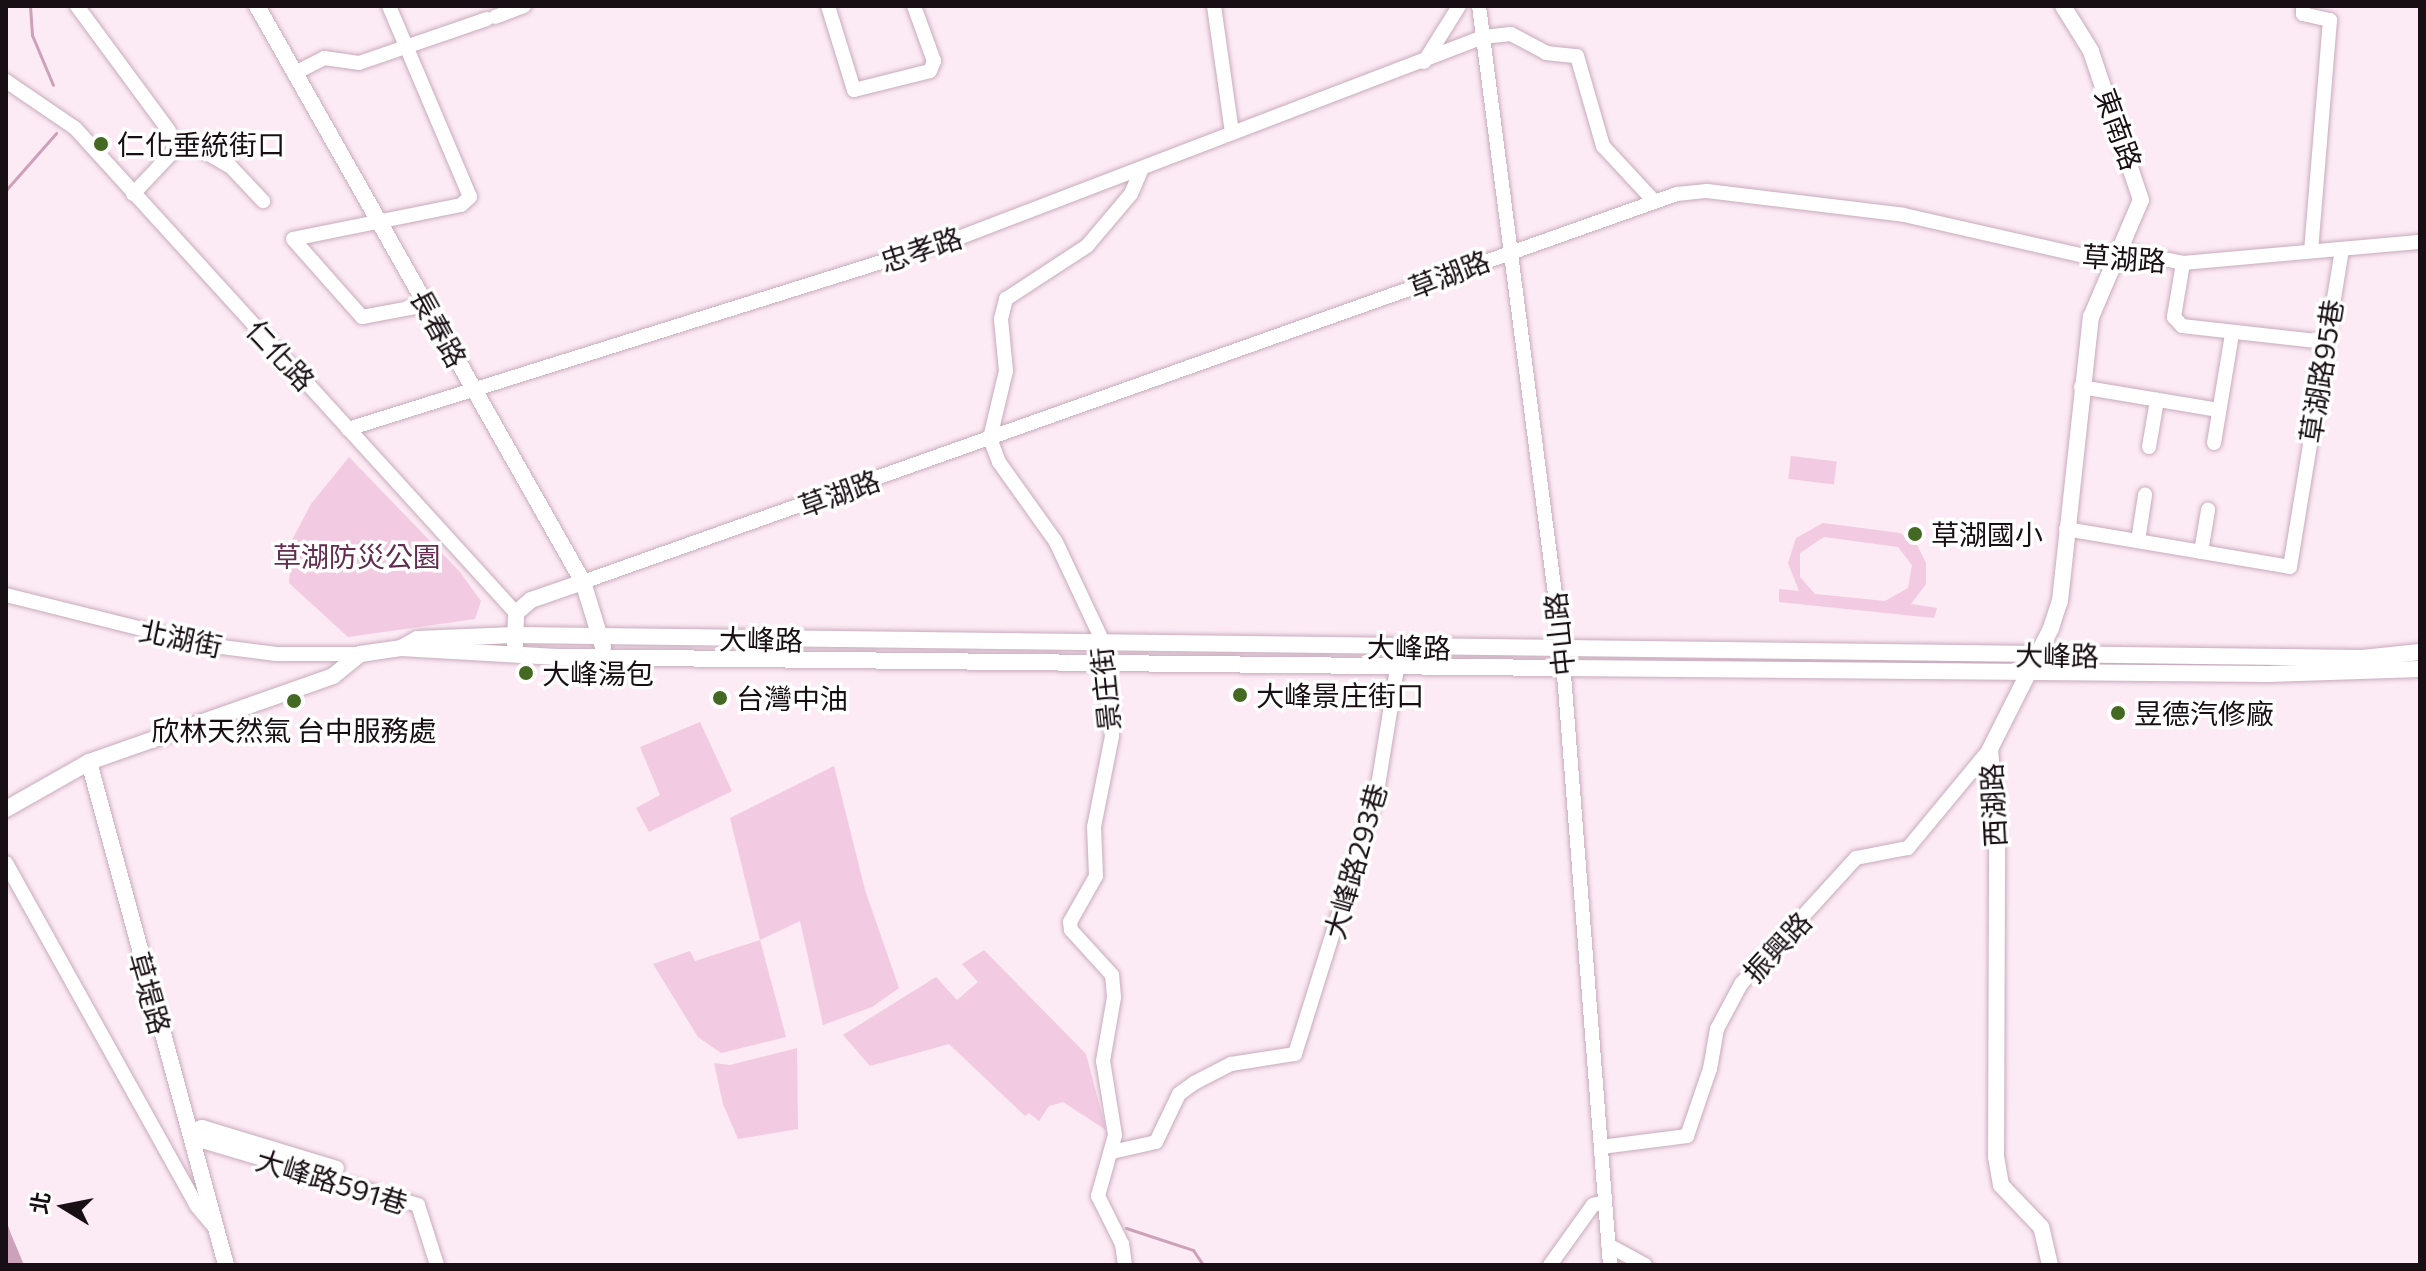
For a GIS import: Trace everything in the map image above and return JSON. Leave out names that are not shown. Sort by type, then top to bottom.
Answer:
[{"type":"street","points":[[77,6],[176,136],[231,167],[263,201]]},
{"type":"street","name":"長春路","points":[[257,6],[583,582],[602,637],[604,657]]},
{"type":"street","points":[[389,6],[470,197],[461,205],[293,239],[353,311],[376,319],[427,305]]},
{"type":"street","points":[[295,73],[324,58],[359,63],[524,6]]},
{"type":"street","points":[[828,6],[854,90],[930,71],[934,61],[914,6]]},
{"type":"street","points":[[1214,6],[1232,133]]},
{"type":"street","points":[[1424,62],[1459,6]]},
{"type":"street","name":"中山路","points":[[1479,6],[1562,649],[1610,1265]]},
{"type":"street","name":"東南路","points":[[2063,6],[2091,51],[2140,186],[2139,211],[2119,256]]},
{"type":"street","points":[[2303,6],[2303,14],[2330,20],[2311,250]]},
{"type":"street","points":[[1483,37],[1511,34],[1546,53],[1577,56],[1603,146],[1653,200]]},
{"type":"street","name":"忠孝路","points":[[348,429],[961,237],[1141,171],[1483,37]]},
{"type":"street","name":"仁化路","points":[[6,81],[75,128],[516,613]]},
{"type":"street","points":[[133,194],[176,136]]},
{"type":"street","points":[[990,438],[1006,371],[1001,319],[1006,299],[1087,246],[1131,194],[1141,171]]},
{"type":"street","name":"草湖路","points":[[516,613],[531,600],[1653,200],[1707,191],[1847,206],[2098,259],[2134,253],[2183,263],[2420,242]]},
{"type":"street","name":"草湖路95巷","points":[[2201,552],[2290,567],[2342,249]]},
{"type":"street","name":"西湖路","points":[[2050,1265],[2047,1240],[2001,1185],[1996,1157],[1997,839],[1990,749],[2034,663],[2060,601],[2091,317],[2119,256]]},
{"type":"street","points":[[2183,263],[2174,317],[2177,323],[2232,334],[2325,342]]},
{"type":"street","points":[[2214,443],[2232,334]]},
{"type":"street","points":[[2081,387],[2219,410]]},
{"type":"street","points":[[2149,447],[2157,400]]},
{"type":"street","name":"景庄街","points":[[990,438],[999,462],[1056,542],[1103,642],[1112,736],[1094,827],[1096,876],[1070,922],[1071,930],[1112,975],[1114,997],[1103,1061],[1115,1135],[1098,1196],[1122,1244],[1125,1265]]},
{"type":"street","points":[[2138,541],[2145,495]]},
{"type":"street","points":[[2066,529],[2201,552],[2208,510]]},
{"type":"street","name":"北湖街","points":[[6,595],[206,645],[276,654],[360,654]]},
{"type":"street","points":[[515,654],[516,613]]},
{"type":"street","name":"大峰路","points":[[401,648],[417,639],[515,635],[1562,649],[2327,674],[2420,669]]},
{"type":"street","name":"大峰路","points":[[6,809],[89,762],[333,676],[360,654],[401,648],[604,657],[1398,663],[1563,668],[2362,658],[2420,652]]},
{"type":"street","name":"大峰路293巷","points":[[1112,1152],[1156,1142],[1179,1094],[1194,1083],[1231,1064],[1295,1054],[1377,792],[1398,663]]},
{"type":"street","name":"振興路","points":[[1601,1147],[1687,1136],[1710,1069],[1717,1029],[1741,984],[1856,858],[1908,848],[1990,749]]},
{"type":"street","name":"草堤路","points":[[89,762],[190,1131],[212,1224],[226,1265]]},
{"type":"street","name":"草堤路","points":[[6,863],[196,1205],[212,1224]]},
{"type":"street","points":[[190,1131],[202,1127],[337,1168]]},
{"type":"street","name":"大峰路591巷","points":[[190,1131],[202,1141],[418,1205],[437,1265]]},
{"type":"street","points":[[1550,1265],[1593,1205],[1605,1202]]},
{"type":"street","points":[[1608,1245],[1645,1265]]},
{"type":"green space","points":[[1791,456],[1837,462],[1834,484],[1788,479]]},
{"type":"green space","name":"草湖防災公園","points":[[349,457],[460,572],[481,601],[475,619],[348,637],[289,583],[292,540],[311,504]]},
{"type":"green space","points":[[1823,523],[1900,533],[1917,545],[1926,563],[1926,584],[1911,604],[1937,608],[1934,618],[1779,602],[1779,589],[1799,591],[1788,563],[1796,538]],"holes":[[[1824,537],[1898,547],[1912,565],[1908,588],[1885,601],[1815,594],[1800,577],[1800,553]]]},
{"type":"green space","points":[[700,722],[732,791],[649,832],[636,808],[660,795],[640,747]]},
{"type":"green space","points":[[834,766],[865,890],[899,988],[872,1007],[823,1025],[800,921],[760,940],[730,818]]},
{"type":"green space","points":[[760,940],[786,1037],[721,1053],[698,1037],[653,964],[690,951],[695,961]]},
{"type":"green space","points":[[984,950],[1086,1054],[1106,1130],[1063,1102],[1049,1106],[1039,1121],[1029,1113],[1025,1116],[949,1044],[870,1066],[843,1035],[936,977],[957,1000],[978,982],[962,964]]},
{"type":"green space","points":[[797,1048],[798,1129],[738,1139],[723,1104],[714,1063],[730,1065]]},
{"type":"shaded area","points":[[6,1220],[11,1234],[24,1265],[6,1265]]},
{"type":"waterway","points":[[30,6],[32,35],[53,85]]},
{"type":"waterway","points":[[6,190],[56,133]]},
{"type":"waterway","points":[[1126,1228],[1193,1250],[1203,1265]]},
{"type":"place","name":"仁化垂統街口","points":[[101,144]]},
{"type":"place","name":"草湖國小","points":[[1915,534]]},
{"type":"place","name":"大峰湯包","points":[[526,673]]},
{"type":"place","name":"大峰景庄街口","points":[[1240,695]]},
{"type":"place","name":"台灣中油","points":[[720,698]]},
{"type":"place","name":"欣林天然氣 台中服務處","points":[[294,701]]},
{"type":"place","name":"昱德汽修廠","points":[[2118,713]]}]
